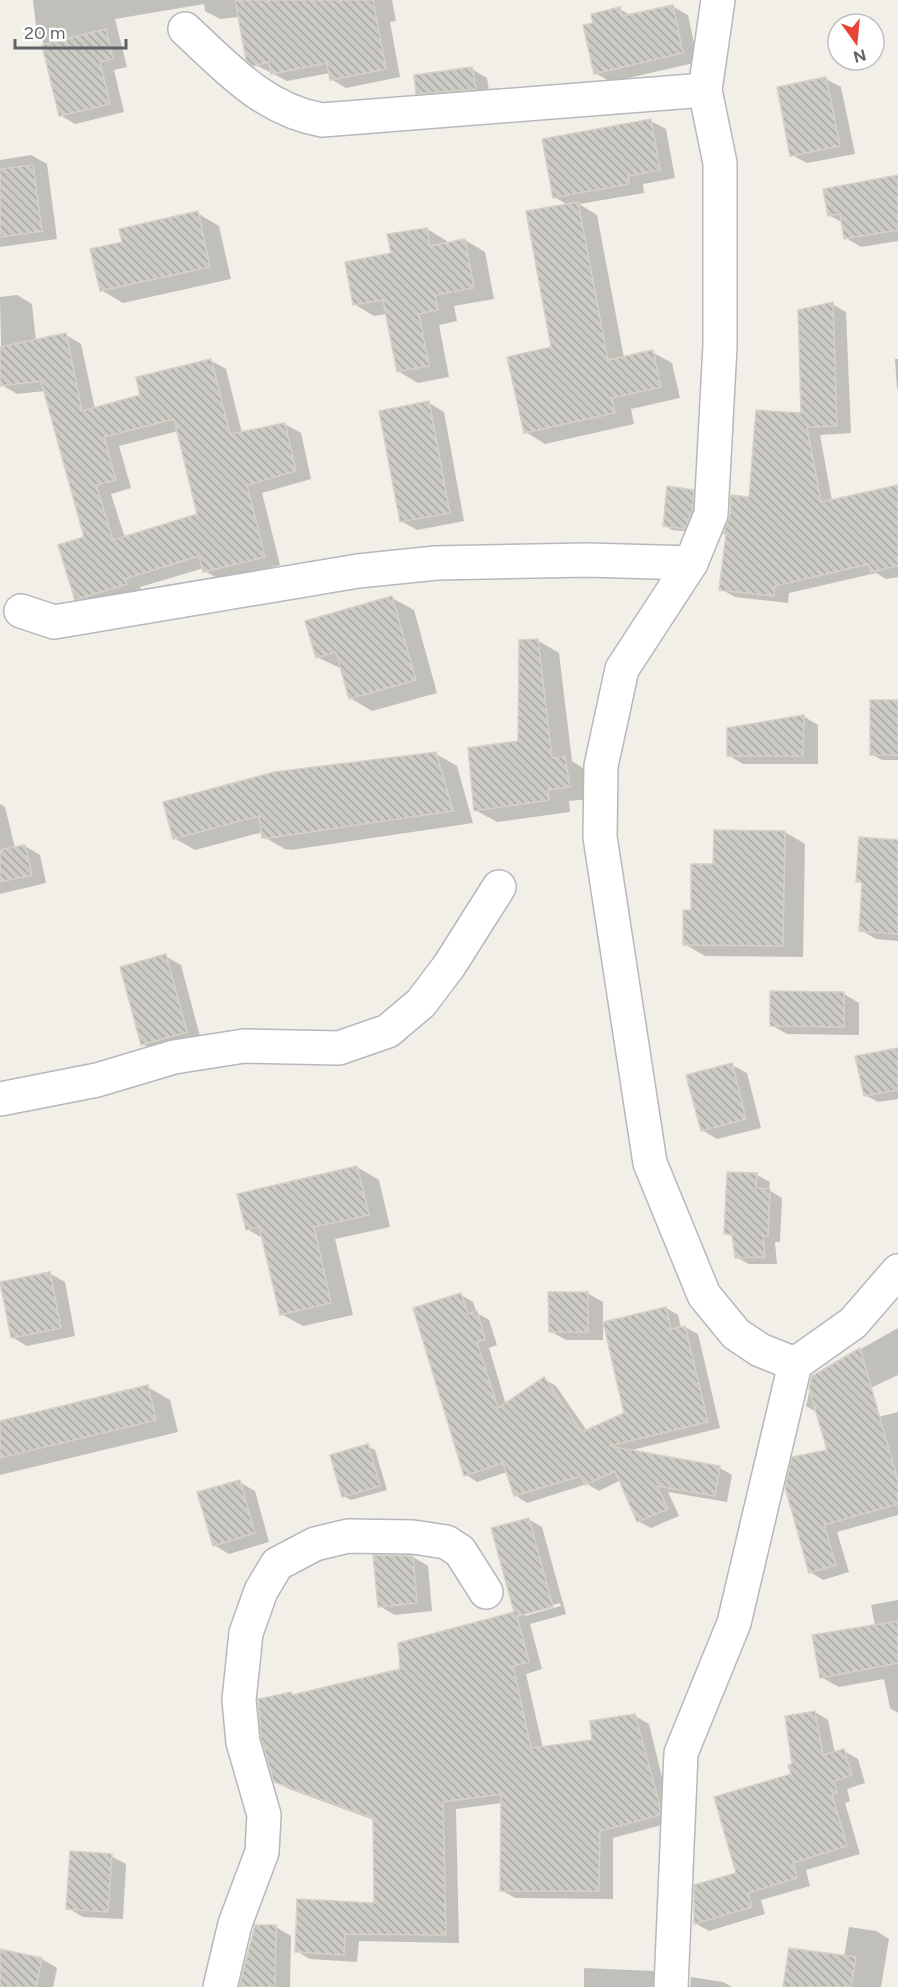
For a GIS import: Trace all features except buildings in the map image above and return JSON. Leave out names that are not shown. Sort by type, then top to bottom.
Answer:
[{"type":"street","points":[[718,0],[705,90],[720,163],[720,346],[711,514],[691,563],[622,669],[600,766],[600,837],[650,1163],[704,1295],[736,1334],[760,1350],[795,1365]]},
{"type":"street","points":[[185,29],[240,80],[275,105],[300,116],[322,120],[705,90]]},
{"type":"street","points":[[21,611],[54,622],[358,571],[436,563],[588,560],[691,563]]},
{"type":"street","points":[[0,1099],[97,1080],[174,1057],[244,1046],[339,1048],[388,1031],[428,994],[449,966],[498,887]]},
{"type":"street","points":[[671,1987],[681,1754],[734,1623],[795,1365],[853,1323],[898,1271]]},
{"type":"street","points":[[220,1987],[235,1924],[262,1852],[264,1815],[243,1742],[239,1700],[246,1633],[261,1591],[277,1564],[315,1544],[348,1536],[413,1537],[446,1542],[460,1551],[486,1592]]}]
